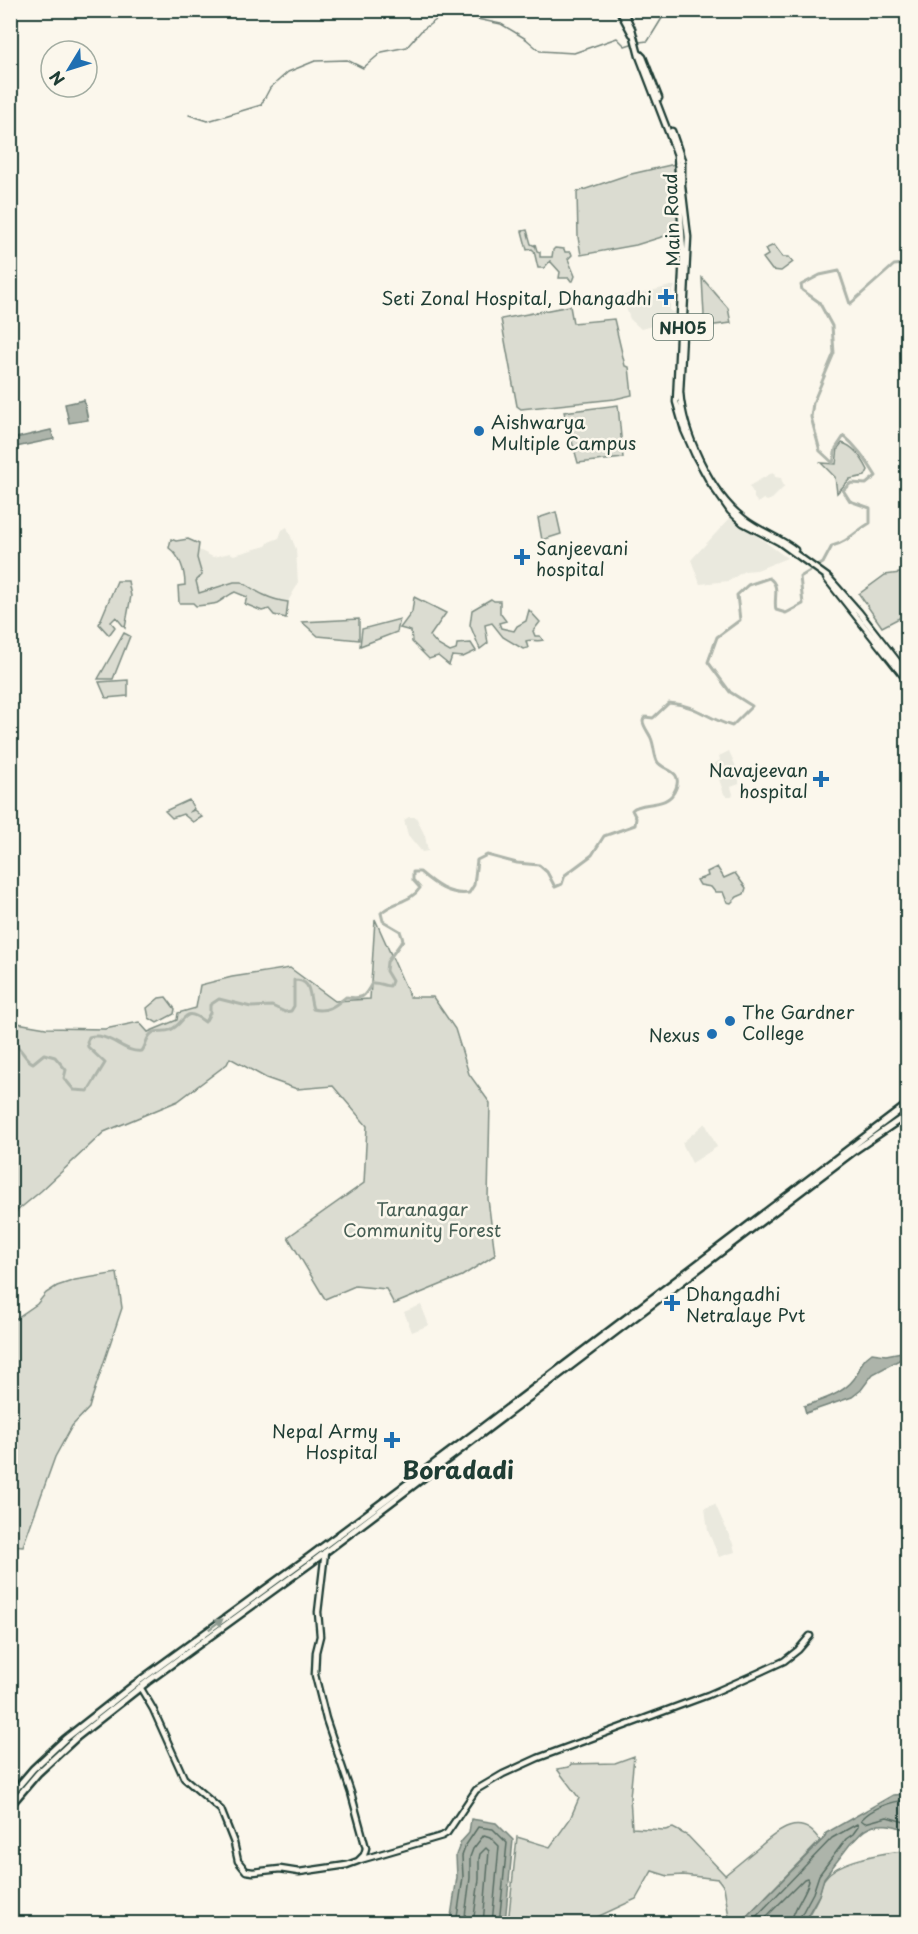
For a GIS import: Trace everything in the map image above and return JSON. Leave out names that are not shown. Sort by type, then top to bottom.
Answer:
[{"type":"highway","points":[[10,1796],[33,1769],[65,1739],[463,1442],[908,1104]]},
{"type":"highway","points":[[10,1806],[38,1773],[138,1685],[221,1630],[854,1151],[908,1114]]},
{"type":"main road","name":"NH05","points":[[621,10],[639,54]]},
{"type":"main road","name":"Main Road","points":[[639,54],[677,155],[683,252],[678,392]]},
{"type":"main road","name":"Main Road","points":[[639,54],[643,57],[650,73],[682,160],[682,186],[688,237],[676,402],[684,430],[702,470],[720,499],[743,523],[806,559],[825,576]]},
{"type":"main road","name":"NH05","points":[[825,576],[831,579],[859,612],[908,675]]},
{"type":"main road","name":"NH05","points":[[825,576],[908,682]]},
{"type":"main road","points":[[325,1552],[318,1612],[320,1636],[316,1652],[315,1675],[326,1719],[351,1793],[366,1848],[358,1861]]},
{"type":"main road","points":[[138,1685],[153,1709],[184,1778],[221,1810],[234,1843],[238,1861],[246,1870],[253,1872],[285,1869],[299,1872],[347,1865],[442,1836],[447,1833],[476,1790],[503,1774],[538,1758],[691,1701],[753,1675],[784,1661],[810,1636]]},
{"type":"shaded area","points":[[675,286],[670,297],[670,311],[675,313],[673,330],[669,337],[659,324],[641,329],[630,319],[622,296]]},
{"type":"shaded area","points":[[774,473],[775,477],[781,478],[784,487],[772,499],[767,501],[763,499],[758,503],[749,486]]},
{"type":"shaded area","points":[[731,517],[787,558],[757,570],[744,571],[729,581],[700,584],[691,560]]},
{"type":"shaded area","points":[[287,527],[296,549],[298,584],[287,603],[280,604],[247,590],[202,595],[194,582],[199,550],[213,557],[230,553],[234,555],[266,546],[269,542],[279,538],[282,530]]},
{"type":"shaded area","points":[[729,751],[739,779],[739,784],[731,787],[732,797],[724,794],[714,764],[720,760],[719,756]]},
{"type":"shaded area","points":[[416,817],[425,836],[428,851],[422,852],[408,835],[404,820]]},
{"type":"shaded area","points":[[705,1123],[717,1147],[692,1163],[682,1143]]},
{"type":"shaded area","points":[[421,1305],[429,1325],[412,1332],[404,1312]]},
{"type":"shaded area","points":[[715,1504],[735,1552],[719,1557],[708,1531],[705,1508]]},
{"type":"green space","points":[[675,164],[681,231],[636,245],[581,255],[578,237],[577,192],[627,175]]},
{"type":"green space","points":[[527,230],[531,244],[535,246],[535,244],[540,257],[552,257],[555,248],[571,252],[572,255],[568,259],[575,276],[573,281],[569,278],[559,278],[560,272],[550,261],[544,268],[538,268],[534,251],[527,250],[522,231]]},
{"type":"green space","points":[[774,245],[783,257],[789,257],[793,262],[781,271],[772,270],[763,258],[768,255],[765,249]]},
{"type":"green space","points":[[702,278],[728,308],[731,323],[698,327],[704,315]]},
{"type":"green space","points":[[570,306],[573,323],[614,319],[625,366],[629,367],[632,395],[615,399],[521,409],[517,406],[501,319]]},
{"type":"green space","points":[[618,405],[623,458],[578,463],[564,412]]},
{"type":"green space","points":[[842,443],[854,450],[868,470],[865,476],[850,479],[837,493],[835,477],[821,463],[836,464],[838,448]]},
{"type":"green space","points":[[556,512],[561,534],[542,540],[538,518]]},
{"type":"green space","points":[[171,539],[176,541],[188,539],[199,544],[197,558],[202,575],[196,581],[199,593],[234,582],[242,582],[264,595],[288,602],[286,618],[274,615],[269,609],[262,611],[245,604],[247,597],[235,592],[214,604],[196,606],[193,603],[179,603],[178,586],[185,585],[185,580],[179,560],[169,548]]},
{"type":"green space","points":[[907,572],[907,614],[882,627],[859,594],[885,575]]},
{"type":"green space","points":[[117,581],[128,581],[131,596],[125,628],[116,617],[111,622],[115,627],[109,635],[99,624]]},
{"type":"green space","points":[[414,597],[446,613],[430,636],[438,645],[450,652],[456,650],[457,644],[471,643],[476,651],[463,657],[452,656],[449,665],[438,656],[429,659],[412,642],[411,631],[400,628],[412,612]]},
{"type":"green space","points":[[491,599],[500,601],[500,613],[506,621],[499,623],[501,628],[514,631],[517,626],[526,621],[529,610],[540,622],[533,631],[535,636],[540,636],[543,640],[526,641],[528,648],[523,649],[503,637],[492,623],[485,625],[488,643],[480,649],[470,625],[472,610]]},
{"type":"green space","points":[[359,619],[359,640],[318,636],[302,622]]},
{"type":"green space","points":[[400,619],[397,632],[360,646],[362,629]]},
{"type":"green space","points":[[124,633],[130,636],[113,679],[98,679]]},
{"type":"green space","points":[[128,680],[128,696],[106,698],[99,682]]},
{"type":"green space","points":[[189,800],[194,809],[189,812],[194,810],[202,817],[193,822],[183,814],[172,818],[165,811]]},
{"type":"green space","points":[[717,867],[724,878],[735,873],[746,888],[744,894],[731,903],[727,902],[723,892],[715,892],[711,887],[700,885],[697,880],[708,876],[707,872]]},
{"type":"green space","name":"Taranagar Community Forest","points":[[375,919],[410,997],[433,997],[455,1029],[469,1074],[490,1103],[488,1199],[495,1255],[462,1276],[394,1304],[386,1289],[355,1286],[325,1299],[288,1237],[364,1183],[367,1126],[333,1086],[297,1089],[266,1078],[230,1058],[227,1064],[178,1101],[104,1132],[11,1216],[11,1022],[46,1028],[105,1029],[139,1022],[148,1032],[177,1020],[178,1013],[196,1008],[200,985],[232,977],[290,968],[335,1001],[370,999]]},
{"type":"green space","points":[[166,997],[175,1009],[174,1014],[157,1023],[149,1018],[147,1008],[159,998]]},
{"type":"green space","points":[[117,1273],[122,1308],[89,1408],[72,1426],[55,1457],[23,1546],[11,1545],[11,1322],[37,1304],[46,1293],[57,1286],[75,1280]]},
{"type":"green space","points":[[634,1756],[630,1797],[632,1828],[665,1830],[673,1828],[688,1836],[725,1875],[781,1830],[789,1827],[805,1827],[813,1832],[820,1841],[740,1923],[730,1923],[724,1887],[718,1879],[683,1875],[668,1876],[652,1871],[636,1899],[595,1918],[568,1923],[508,1924],[517,1837],[550,1847],[570,1819],[579,1798],[557,1769],[569,1767],[571,1764],[615,1763]]},
{"type":"green space","points":[[907,1851],[907,1923],[803,1924],[817,1899],[824,1880],[831,1872],[840,1866],[863,1858]]},
{"type":"water","points":[[84,400],[88,420],[69,423],[65,404]]},
{"type":"water","points":[[51,430],[54,439],[11,448],[11,439]]},
{"type":"water","points":[[907,1351],[907,1358],[873,1374],[861,1390],[852,1397],[806,1413],[804,1406],[844,1389],[856,1375],[864,1360],[872,1353],[886,1355]]},
{"type":"water","points":[[907,1794],[907,1830],[891,1825],[881,1825],[865,1830],[851,1843],[824,1878],[819,1895],[803,1923],[740,1923],[825,1837],[826,1833],[893,1795]]},
{"type":"water","points":[[471,1819],[496,1823],[513,1840],[505,1923],[450,1923],[457,1877],[456,1855],[461,1842],[469,1833]]},
{"type":"waterway","points":[[189,115],[208,121],[261,105],[270,88],[288,72],[315,61],[347,60],[363,68],[382,52],[407,47],[422,30],[436,20],[442,10]]},
{"type":"waterway","points":[[468,10],[477,19],[501,24],[526,39],[540,51],[574,53],[617,38],[625,46],[634,43]]},
{"type":"waterway","points":[[639,42],[648,41],[667,10]]},
{"type":"waterway","points":[[10,1041],[18,1046],[27,1059],[33,1063],[44,1054],[55,1057],[66,1070],[64,1078],[74,1090],[88,1091],[105,1063],[88,1047],[89,1037],[103,1037],[129,1049],[142,1051],[151,1034],[170,1030],[188,1015],[198,1017],[205,1022],[210,1013],[210,1005],[219,999],[251,1007],[272,1006],[285,1012],[291,1011],[294,1006],[294,980],[307,985],[313,1009],[318,1010],[327,1009],[346,997],[356,998],[365,995],[372,983],[390,986],[392,981],[386,971],[387,962],[403,940],[400,931],[383,921],[381,913],[390,906],[412,896],[420,888],[413,880],[413,872],[420,872],[448,891],[469,893],[474,885],[477,860],[487,855],[517,863],[539,865],[547,872],[555,887],[562,884],[565,875],[592,855],[604,836],[635,825],[636,818],[632,810],[642,805],[661,802],[672,795],[676,788],[677,777],[657,761],[652,741],[643,723],[644,718],[653,718],[669,703],[687,706],[732,726],[752,706],[730,692],[708,662],[717,637],[740,620],[737,595],[748,585],[769,578],[776,588],[776,610],[786,613],[803,604],[800,577],[823,563],[832,546],[870,523],[870,508],[850,501],[843,490],[851,483],[866,484],[876,476],[865,460],[844,436],[836,448],[833,463],[820,451],[811,417],[813,403],[834,353],[832,326],[819,302],[802,290],[801,285],[820,275],[839,271],[850,304],[894,265],[904,264],[908,272]]},
{"type":"place","name":"Seti Zonal Hospital, Dhangadhi","points":[[666,297]]},
{"type":"place","name":"Aishwarya Multiple Campus","points":[[479,431]]},
{"type":"place","name":"Sanjeevani hospital","points":[[522,557]]},
{"type":"place","name":"Navajeevan hospital","points":[[821,779]]},
{"type":"place","name":"The Gardner College","points":[[730,1021]]},
{"type":"place","name":"Nexus","points":[[712,1034]]},
{"type":"place","name":"Dhangadhi Netralaye Pvt","points":[[672,1303]]},
{"type":"place","name":"Nepal Army Hospital","points":[[392,1440]]},
{"type":"district","name":"Boradadi","points":[[458,1469]]}]
